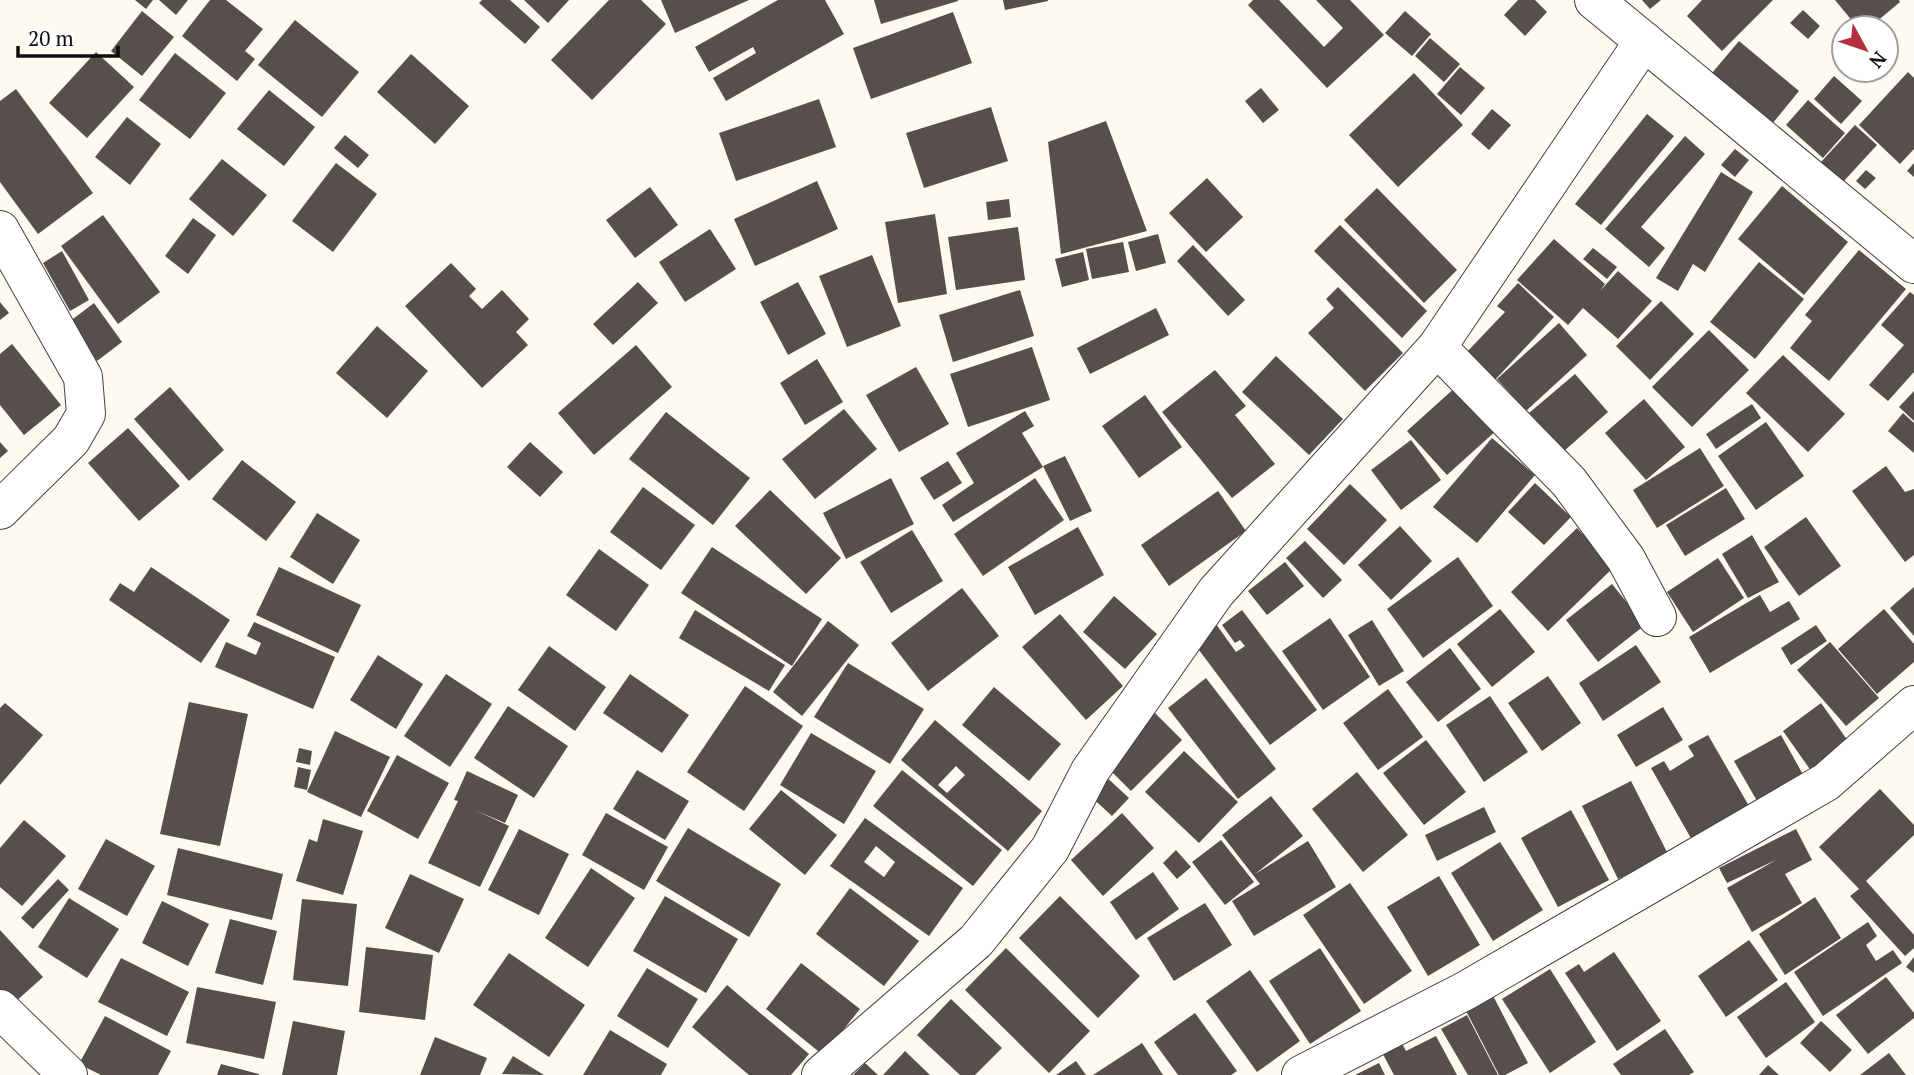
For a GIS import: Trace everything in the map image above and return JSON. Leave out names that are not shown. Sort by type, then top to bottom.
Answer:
[{"type":"street","points":[[1594,0],[1914,264]]},
{"type":"street","points":[[821,1075],[976,942],[1050,849],[1090,771],[1216,592],[1437,347],[1643,41]]},
{"type":"street","points":[[0,230],[83,377],[86,414],[71,440],[0,510]]},
{"type":"street","points":[[1437,347],[1569,482],[1626,559],[1657,617]]},
{"type":"street","points":[[1301,1075],[1465,991],[1826,782],[1914,705]]},
{"type":"street","points":[[0,1009],[68,1075]]},
{"type":"building","points":[[135,0],[153,0],[146,9]]},
{"type":"building","points":[[159,0],[188,0],[176,15]]},
{"type":"building","points":[[210,0],[226,0],[263,29],[245,51],[255,59],[237,81],[182,36]]},
{"type":"building","points":[[482,0],[510,0],[540,27],[525,44],[479,3]]},
{"type":"building","points":[[524,0],[569,0],[548,23]]},
{"type":"building","points":[[609,0],[641,0],[666,24],[592,100],[551,60]]},
{"type":"building","points":[[661,0],[749,0],[675,33]]},
{"type":"building","points":[[778,0],[825,0],[844,34],[726,101],[713,78],[756,53],[753,47],[709,72],[695,47]]},
{"type":"building","points":[[874,0],[958,0],[958,1],[881,24]]},
{"type":"building","points":[[1003,0],[1048,0],[1048,1],[1005,10]]},
{"type":"building","points":[[1253,0],[1279,0],[1324,47],[1343,28],[1316,0],[1350,0],[1384,35],[1327,88],[1248,5]]},
{"type":"building","points":[[1518,0],[1535,0],[1547,12],[1525,36],[1504,15]]},
{"type":"building","points":[[1642,0],[1661,0],[1650,9]]},
{"type":"building","points":[[1702,0],[1773,0],[1722,51],[1687,16]]},
{"type":"building","points":[[1835,0],[1900,2],[1886,14],[1846,14]]},
{"type":"building","points":[[1803,10],[1820,26],[1808,39],[1790,23]]},
{"type":"building","points":[[142,11],[174,37],[142,76],[111,51]]},
{"type":"building","points":[[1405,11],[1431,34],[1412,56],[1385,33]]},
{"type":"building","points":[[953,12],[972,63],[871,99],[853,48]]},
{"type":"building","points":[[295,20],[359,72],[322,117],[258,65]]},
{"type":"building","points":[[1430,38],[1460,64],[1444,82],[1415,56]]},
{"type":"building","points":[[1739,41],[1799,91],[1772,124],[1712,73]]},
{"type":"building","points":[[96,52],[134,87],[87,138],[49,103]]},
{"type":"building","points":[[175,53],[226,93],[190,139],[139,100]]},
{"type":"building","points":[[411,54],[469,106],[435,144],[377,92]]},
{"type":"building","points":[[1460,67],[1485,88],[1461,115],[1437,94]]},
{"type":"building","points":[[1908,72],[1914,78],[1914,149],[1900,164],[1859,125],[1897,84],[1900,84]]},
{"type":"building","points":[[1414,73],[1463,125],[1398,187],[1349,135]]},
{"type":"building","points":[[1830,81],[1830,84],[1843,84],[1862,101],[1841,124],[1814,99]]},
{"type":"building","points":[[1261,88],[1279,110],[1263,123],[1245,101]]},
{"type":"building","points":[[16,89],[93,193],[38,234],[0,182],[0,101]]},
{"type":"building","points":[[269,90],[315,127],[284,166],[237,129]]},
{"type":"building","points":[[819,99],[836,147],[736,181],[719,133]]},
{"type":"building","points":[[1808,100],[1845,133],[1823,158],[1786,125]]},
{"type":"building","points":[[991,107],[1008,161],[924,188],[906,133]]},
{"type":"building","points":[[1492,109],[1511,125],[1489,150],[1471,134]]},
{"type":"building","points":[[1647,114],[1674,136],[1601,225],[1575,204]]},
{"type":"building","points":[[127,117],[161,144],[130,185],[95,157]]},
{"type":"building","points":[[1106,121],[1147,231],[1061,254],[1048,142]]},
{"type":"building","points":[[1855,125],[1877,145],[1843,182],[1821,162]]},
{"type":"building","points":[[345,135],[369,155],[358,168],[334,148]]},
{"type":"building","points":[[1685,136],[1705,154],[1641,227],[1665,248],[1649,267],[1605,229]]},
{"type":"building","points":[[1735,149],[1749,160],[1735,177],[1721,165]]},
{"type":"building","points":[[222,159],[267,195],[233,236],[189,199]]},
{"type":"building","points":[[336,163],[377,194],[333,252],[292,221]]},
{"type":"building","points":[[1914,163],[1914,177],[1907,171]]},
{"type":"building","points":[[1866,170],[1876,178],[1865,189],[1856,181]]},
{"type":"building","points":[[1721,172],[1753,192],[1705,272],[1693,264],[1678,291],[1656,278]]},
{"type":"building","points":[[1207,178],[1243,217],[1206,252],[1169,213]]},
{"type":"building","points":[[817,181],[838,229],[755,266],[734,219]]},
{"type":"building","points":[[1782,186],[1848,242],[1804,295],[1738,239]]},
{"type":"building","points":[[650,187],[678,225],[635,258],[606,220]]},
{"type":"building","points":[[1377,188],[1457,270],[1424,303],[1344,220]]},
{"type":"building","points":[[1009,199],[1011,217],[988,220],[986,202]]},
{"type":"building","points":[[935,214],[947,294],[898,303],[885,222]]},
{"type":"building","points":[[103,215],[160,292],[118,324],[61,246]]},
{"type":"building","points":[[193,218],[216,235],[188,274],[165,256]]},
{"type":"building","points":[[1340,225],[1427,311],[1402,338],[1314,251]]},
{"type":"building","points":[[1018,227],[1025,280],[956,290],[948,237]]},
{"type":"building","points":[[710,229],[736,269],[685,302],[659,262]]},
{"type":"building","points":[[1158,234],[1166,263],[1136,271],[1128,242]]},
{"type":"building","points":[[1554,239],[1605,284],[1600,291],[1618,271],[1652,301],[1618,339],[1583,308],[1568,325],[1517,280]]},
{"type":"building","points":[[1123,242],[1129,272],[1092,279],[1086,249]]},
{"type":"building","points":[[1193,245],[1245,300],[1228,316],[1177,261]]},
{"type":"building","points":[[1593,248],[1617,267],[1607,279],[1583,259]]},
{"type":"building","points":[[1859,250],[1906,289],[1829,381],[1790,348],[1812,321],[1805,315]]},
{"type":"building","points":[[62,251],[89,300],[70,311],[43,263]]},
{"type":"building","points":[[1083,252],[1089,280],[1062,287],[1055,259]]},
{"type":"building","points":[[872,255],[901,326],[847,347],[819,276]]},
{"type":"building","points":[[1759,262],[1804,299],[1755,359],[1710,322]]},
{"type":"building","points":[[451,263],[476,289],[469,296],[482,309],[502,290],[529,319],[516,332],[528,345],[482,388],[405,306]]},
{"type":"building","points":[[638,282],[658,303],[613,345],[593,324]]},
{"type":"building","points":[[798,282],[826,334],[788,355],[760,302]]},
{"type":"building","points":[[1518,283],[1554,317],[1494,381],[1465,354],[1505,312],[1497,306]]},
{"type":"building","points":[[1338,287],[1403,353],[1365,391],[1308,333],[1334,308],[1326,299]]},
{"type":"building","points":[[1020,290],[1034,336],[953,362],[939,315]]},
{"type":"building","points":[[1910,292],[1914,295],[1914,372],[1888,401],[1869,385],[1904,345],[1881,325]]},
{"type":"building","points":[[1661,301],[1694,334],[1650,380],[1616,346]]},
{"type":"building","points":[[0,302],[9,313],[0,320]]},
{"type":"building","points":[[94,303],[122,342],[97,361],[69,322]]},
{"type":"building","points":[[1156,308],[1169,335],[1090,374],[1077,348]]},
{"type":"building","points":[[1559,323],[1587,355],[1526,411],[1497,379]]},
{"type":"building","points":[[377,326],[428,371],[387,418],[336,373]]},
{"type":"building","points":[[1709,330],[1749,370],[1692,427],[1652,387]]},
{"type":"building","points":[[12,344],[61,405],[24,435],[0,405],[0,354]]},
{"type":"building","points":[[636,345],[672,387],[594,455],[558,413]]},
{"type":"building","points":[[1032,347],[1050,400],[968,427],[950,374]]},
{"type":"building","points":[[1783,355],[1845,414],[1808,452],[1746,393]]},
{"type":"building","points":[[1276,356],[1343,419],[1309,455],[1242,392]]},
{"type":"building","points":[[817,359],[843,402],[805,425],[780,383]]},
{"type":"building","points":[[916,367],[949,424],[899,452],[866,395]]},
{"type":"building","points":[[1215,370],[1246,406],[1235,415],[1275,464],[1232,498],[1162,412]]},
{"type":"building","points":[[1575,374],[1608,412],[1563,452],[1529,413]]},
{"type":"building","points":[[1458,385],[1498,429],[1447,475],[1407,431]]},
{"type":"building","points":[[170,387],[224,450],[189,481],[134,419]]},
{"type":"building","points":[[1914,391],[1914,421],[1899,407]]},
{"type":"building","points":[[1145,395],[1182,447],[1139,478],[1102,426]]},
{"type":"building","points":[[1644,399],[1685,447],[1646,480],[1605,433]]},
{"type":"building","points":[[1752,404],[1761,418],[1716,449],[1706,434]]},
{"type":"building","points":[[844,409],[877,449],[815,499],[782,459]]},
{"type":"building","points":[[1025,411],[1034,426],[1022,433],[1043,467],[953,522],[942,505],[974,483],[956,453]]},
{"type":"building","points":[[666,412],[750,478],[713,525],[629,459]]},
{"type":"building","points":[[1903,413],[1914,423],[1914,453],[1888,431]]},
{"type":"building","points":[[1766,422],[1804,476],[1756,510],[1718,456]]},
{"type":"building","points":[[128,428],[180,486],[139,521],[88,463]]},
{"type":"building","points":[[1492,438],[1535,475],[1477,543],[1433,507]]},
{"type":"building","points":[[1411,440],[1441,480],[1401,510],[1371,470]]},
{"type":"building","points":[[0,442],[8,451],[0,458]]},
{"type":"building","points":[[530,442],[563,472],[540,497],[507,467]]},
{"type":"building","points":[[1700,448],[1724,486],[1657,528],[1633,490]]},
{"type":"building","points":[[1065,456],[1092,511],[1070,521],[1043,466]]},
{"type":"building","points":[[242,460],[296,502],[266,541],[212,499]]},
{"type":"building","points":[[948,461],[962,483],[934,500],[920,478]]},
{"type":"building","points":[[1886,466],[1905,492],[1914,489],[1914,555],[1905,562],[1852,491]]},
{"type":"building","points":[[891,478],[914,524],[846,559],[823,513]]},
{"type":"building","points":[[1035,478],[1064,520],[983,576],[954,534]]},
{"type":"building","points":[[1535,483],[1571,517],[1544,545],[1508,512]]},
{"type":"building","points":[[1350,484],[1387,520],[1344,565],[1307,529]]},
{"type":"building","points":[[643,487],[695,525],[661,570],[610,532]]},
{"type":"building","points":[[1726,488],[1745,519],[1685,556],[1666,525]]},
{"type":"building","points":[[770,490],[841,558],[806,594],[735,526]]},
{"type":"building","points":[[1218,491],[1246,531],[1169,586],[1141,545]]},
{"type":"building","points":[[317,513],[360,540],[333,584],[290,557]]},
{"type":"building","points":[[1806,517],[1841,566],[1799,596],[1764,547]]},
{"type":"building","points":[[1400,526],[1432,561],[1391,600],[1358,565]]},
{"type":"building","points":[[1078,527],[1104,575],[1035,615],[1008,567]]},
{"type":"building","points":[[1577,528],[1614,567],[1548,631],[1511,592]]},
{"type":"building","points":[[912,530],[943,581],[891,613],[860,562]]},
{"type":"building","points":[[1752,535],[1779,582],[1748,598],[1722,554]]},
{"type":"building","points":[[1305,541],[1342,580],[1323,598],[1286,558]]},
{"type":"building","points":[[712,547],[822,619],[792,666],[681,593]]},
{"type":"building","points":[[599,549],[649,585],[616,631],[566,595]]},
{"type":"building","points":[[1458,557],[1493,606],[1423,658],[1387,609]]},
{"type":"building","points":[[1718,558],[1744,598],[1693,632],[1667,592]]},
{"type":"building","points":[[1285,562],[1304,586],[1267,615],[1248,591]]},
{"type":"building","points":[[151,567],[230,620],[201,663],[109,600],[120,583],[134,592]]},
{"type":"building","points":[[279,567],[361,605],[338,653],[256,615]]},
{"type":"building","points":[[1612,584],[1645,625],[1598,662],[1566,620]]},
{"type":"building","points":[[1914,587],[1914,636],[1890,608]]},
{"type":"building","points":[[962,588],[999,636],[928,691],[891,643]]},
{"type":"building","points":[[1760,595],[1770,612],[1789,601],[1800,619],[1710,673],[1689,637]]},
{"type":"building","points":[[1114,596],[1157,634],[1125,669],[1083,632]]},
{"type":"building","points":[[1500,609],[1535,652],[1492,687],[1457,644]]},
{"type":"building","points":[[1884,609],[1914,644],[1914,662],[1877,694],[1838,649]]},
{"type":"building","points":[[695,610],[785,665],[769,691],[679,638]]},
{"type":"building","points":[[1242,610],[1317,710],[1270,745],[1193,642],[1216,624],[1236,652],[1245,646],[1240,640],[1235,643],[1222,625]]},
{"type":"building","points":[[1060,614],[1123,686],[1086,720],[1022,647]]},
{"type":"building","points":[[1330,618],[1370,677],[1323,710],[1282,651]]},
{"type":"building","points":[[1372,620],[1404,671],[1379,686],[1348,635]]},
{"type":"building","points":[[828,621],[859,645],[802,716],[773,692]]},
{"type":"building","points":[[254,622],[335,657],[313,709],[215,667],[226,642],[256,655],[261,643],[247,636]]},
{"type":"building","points":[[1816,625],[1827,641],[1791,665],[1781,648]]},
{"type":"building","points":[[1830,642],[1879,698],[1846,726],[1797,670]]},
{"type":"building","points":[[1636,645],[1661,682],[1603,721],[1579,683]]},
{"type":"building","points":[[549,646],[606,687],[575,731],[518,690]]},
{"type":"building","points":[[1450,648],[1481,689],[1438,722],[1406,682]]},
{"type":"building","points":[[378,655],[423,684],[396,729],[350,700]]},
{"type":"building","points":[[848,663],[924,709],[890,764],[814,717]]},
{"type":"building","points":[[446,674],[492,704],[450,767],[404,736]]},
{"type":"building","points":[[630,674],[689,715],[662,753],[603,713]]},
{"type":"building","points":[[1548,676],[1581,723],[1542,751],[1508,703]]},
{"type":"building","points":[[1206,678],[1276,769],[1238,799],[1168,708]]},
{"type":"building","points":[[745,686],[803,726],[744,811],[687,772]]},
{"type":"building","points":[[994,687],[1061,744],[1029,781],[962,725]]},
{"type":"building","points":[[1388,689],[1423,737],[1378,770],[1343,723]]},
{"type":"building","points":[[1490,696],[1528,752],[1484,782],[1446,725]]},
{"type":"building","points":[[189,702],[248,714],[220,846],[160,834]]},
{"type":"building","points":[[5,703],[43,735],[0,785],[0,708]]},
{"type":"building","points":[[1821,703],[1853,748],[1814,775],[1783,731]]},
{"type":"building","points":[[508,706],[568,746],[534,798],[474,758]]},
{"type":"building","points":[[1663,707],[1683,740],[1636,767],[1617,735]]},
{"type":"building","points":[[1151,709],[1182,740],[1131,791],[1100,760]]},
{"type":"building","points":[[935,720],[1042,811],[1008,851],[901,760]],"holes":[[[956,766],[965,775],[947,793],[938,785]]]},
{"type":"building","points":[[335,731],[390,757],[361,817],[307,792]]},
{"type":"building","points":[[811,733],[876,771],[844,824],[780,785]]},
{"type":"building","points":[[1708,735],[1749,806],[1692,840],[1651,768],[1664,761],[1670,771],[1694,756],[1688,746]]},
{"type":"building","points":[[1781,735],[1806,780],[1760,806],[1734,761]]},
{"type":"building","points":[[1426,740],[1466,792],[1424,825],[1383,773]]},
{"type":"building","points":[[299,748],[312,751],[310,765],[296,762]]},
{"type":"building","points":[[1184,751],[1238,802],[1199,843],[1145,792]]},
{"type":"building","points":[[397,755],[449,783],[418,839],[367,811]]},
{"type":"building","points":[[298,767],[311,770],[307,790],[294,787]]},
{"type":"building","points":[[637,770],[689,801],[665,840],[613,809]]},
{"type":"building","points":[[902,770],[1002,850],[973,886],[873,806]]},
{"type":"building","points":[[467,771],[518,795],[505,823],[475,810],[509,826],[480,887],[428,863],[458,801],[454,800]]},
{"type":"building","points":[[1357,772],[1408,835],[1363,872],[1312,809]]},
{"type":"building","points":[[1103,774],[1129,798],[1112,816],[1086,792]]},
{"type":"building","points":[[1631,781],[1668,854],[1618,879],[1582,806]]},
{"type":"building","points":[[1880,789],[1914,825],[1914,835],[1866,881],[1914,935],[1914,948],[1905,956],[1850,896],[1859,889],[1819,847]]},
{"type":"building","points":[[781,790],[837,835],[805,875],[749,829]]},
{"type":"building","points":[[1271,796],[1303,836],[1255,874],[1308,841],[1336,887],[1254,936],[1232,901],[1260,884],[1222,835]]},
{"type":"building","points":[[1484,807],[1496,832],[1437,861],[1425,835]]},
{"type":"building","points":[[1571,810],[1609,880],[1558,907],[1521,838]]},
{"type":"building","points":[[606,813],[668,847],[644,890],[582,855]]},
{"type":"building","points":[[1122,813],[1154,848],[1103,896],[1071,860]]},
{"type":"building","points":[[865,818],[963,888],[929,936],[830,866]],"holes":[[[876,846],[895,862],[884,877],[864,862]]]},
{"type":"building","points":[[323,819],[363,831],[343,895],[296,881],[309,839],[317,842]]},
{"type":"building","points":[[24,820],[66,856],[22,906],[0,887],[0,848]]},
{"type":"building","points":[[688,828],[781,884],[749,937],[656,881]]},
{"type":"building","points":[[519,829],[569,854],[539,915],[488,890]]},
{"type":"building","points":[[1796,829],[1812,860],[1785,874],[1802,903],[1752,932],[1727,888],[1776,860],[1727,883],[1719,868]]},
{"type":"building","points":[[106,839],[155,866],[127,916],[78,889]]},
{"type":"building","points":[[1221,840],[1254,882],[1225,905],[1192,862]]},
{"type":"building","points":[[1500,842],[1543,910],[1493,941],[1451,873]]},
{"type":"building","points":[[178,848],[283,874],[272,920],[167,895]]},
{"type":"building","points":[[1176,850],[1191,867],[1177,879],[1163,863]]},
{"type":"building","points":[[591,868],[635,898],[588,967],[545,938]]},
{"type":"building","points":[[1153,872],[1179,909],[1136,940],[1110,902]]},
{"type":"building","points":[[410,874],[464,899],[439,953],[385,928]]},
{"type":"building","points":[[1439,876],[1480,945],[1428,976],[1387,907]]},
{"type":"building","points":[[58,879],[69,890],[33,929],[21,918]]},
{"type":"building","points":[[1350,883],[1412,971],[1364,1004],[1303,915]]},
{"type":"building","points":[[850,888],[919,941],[884,986],[816,934]]},
{"type":"building","points":[[665,896],[738,939],[706,993],[633,951]]},
{"type":"building","points":[[1060,896],[1140,976],[1098,1018],[1019,938]]},
{"type":"building","points":[[1815,897],[1841,938],[1785,975],[1759,934]]},
{"type":"building","points":[[69,898],[119,929],[87,978],[38,947]]},
{"type":"building","points":[[302,899],[357,904],[348,986],[293,980]]},
{"type":"building","points":[[162,901],[209,924],[188,966],[142,943]]},
{"type":"building","points":[[1205,903],[1232,945],[1174,981],[1147,938]]},
{"type":"building","points":[[230,919],[277,931],[263,985],[215,973]]},
{"type":"building","points":[[1868,922],[1877,936],[1866,945],[1876,961],[1893,950],[1902,963],[1823,1016],[1794,972]]},
{"type":"building","points":[[0,930],[43,977],[4,1012],[0,1008]]},
{"type":"building","points":[[1749,940],[1778,980],[1726,1017],[1698,976]]},
{"type":"building","points":[[366,947],[433,955],[425,1020],[359,1012]]},
{"type":"building","points":[[1006,948],[1090,1031],[1049,1073],[965,990]]},
{"type":"building","points":[[1320,948],[1361,1011],[1310,1044],[1269,981]]},
{"type":"building","points":[[1614,952],[1661,1021],[1617,1051],[1565,973],[1579,964],[1584,972]]},
{"type":"building","points":[[509,953],[585,1005],[549,1057],[473,1005]]},
{"type":"building","points":[[1914,957],[1914,973],[1906,967]]},
{"type":"building","points":[[121,958],[189,992],[167,1036],[98,1002]]},
{"type":"building","points":[[801,963],[860,1009],[823,1055],[766,1009]]},
{"type":"building","points":[[647,968],[698,999],[668,1048],[617,1016]]},
{"type":"building","points":[[1550,969],[1596,1042],[1550,1073],[1502,999]]},
{"type":"building","points":[[1250,970],[1300,1041],[1257,1072],[1206,1001]]},
{"type":"building","points":[[1886,977],[1914,1013],[1914,1018],[1868,1054],[1836,1015]]},
{"type":"building","points":[[1786,982],[1815,1022],[1766,1058],[1737,1017]]},
{"type":"building","points":[[727,985],[809,1054],[791,1075],[749,1075],[692,1027]]},
{"type":"building","points":[[197,987],[276,1002],[264,1059],[186,1043]]},
{"type":"building","points":[[1489,988],[1528,1063],[1505,1075],[1499,1075],[1462,1003]]},
{"type":"building","points":[[951,999],[1002,1048],[975,1075],[960,1075],[917,1035]]},
{"type":"building","points":[[1195,1013],[1237,1071],[1231,1075],[1178,1075],[1154,1042]]},
{"type":"building","points":[[1467,1015],[1498,1075],[1468,1075],[1441,1029]]},
{"type":"building","points":[[105,1016],[171,1051],[158,1075],[101,1075],[79,1064]]},
{"type":"building","points":[[293,1021],[345,1031],[337,1075],[282,1075]]},
{"type":"building","points":[[1821,1021],[1852,1050],[1830,1072],[1800,1043]]},
{"type":"building","points":[[1665,1029],[1694,1072],[1689,1075],[1621,1075],[1613,1064]]},
{"type":"building","points":[[610,1030],[667,1064],[661,1075],[583,1075]]},
{"type":"building","points":[[1396,1032],[1406,1051],[1436,1036],[1457,1075],[1394,1075],[1377,1043]]},
{"type":"building","points":[[435,1037],[487,1058],[480,1075],[420,1075]]},
{"type":"building","points":[[1142,1043],[1163,1075],[1093,1075]]},
{"type":"building","points":[[905,1051],[930,1075],[883,1075]]},
{"type":"building","points":[[1889,1053],[1906,1075],[1860,1075]]},
{"type":"building","points":[[513,1056],[544,1075],[502,1074]]},
{"type":"building","points":[[1076,1061],[1086,1075],[1056,1075]]},
{"type":"building","points":[[865,1063],[878,1075],[853,1075]]},
{"type":"building","points":[[1379,1063],[1385,1075],[1355,1075]]},
{"type":"building","points":[[221,1064],[259,1074],[259,1075],[217,1075]]},
{"type":"building","points":[[1768,1065],[1779,1075],[1759,1075]]}]
